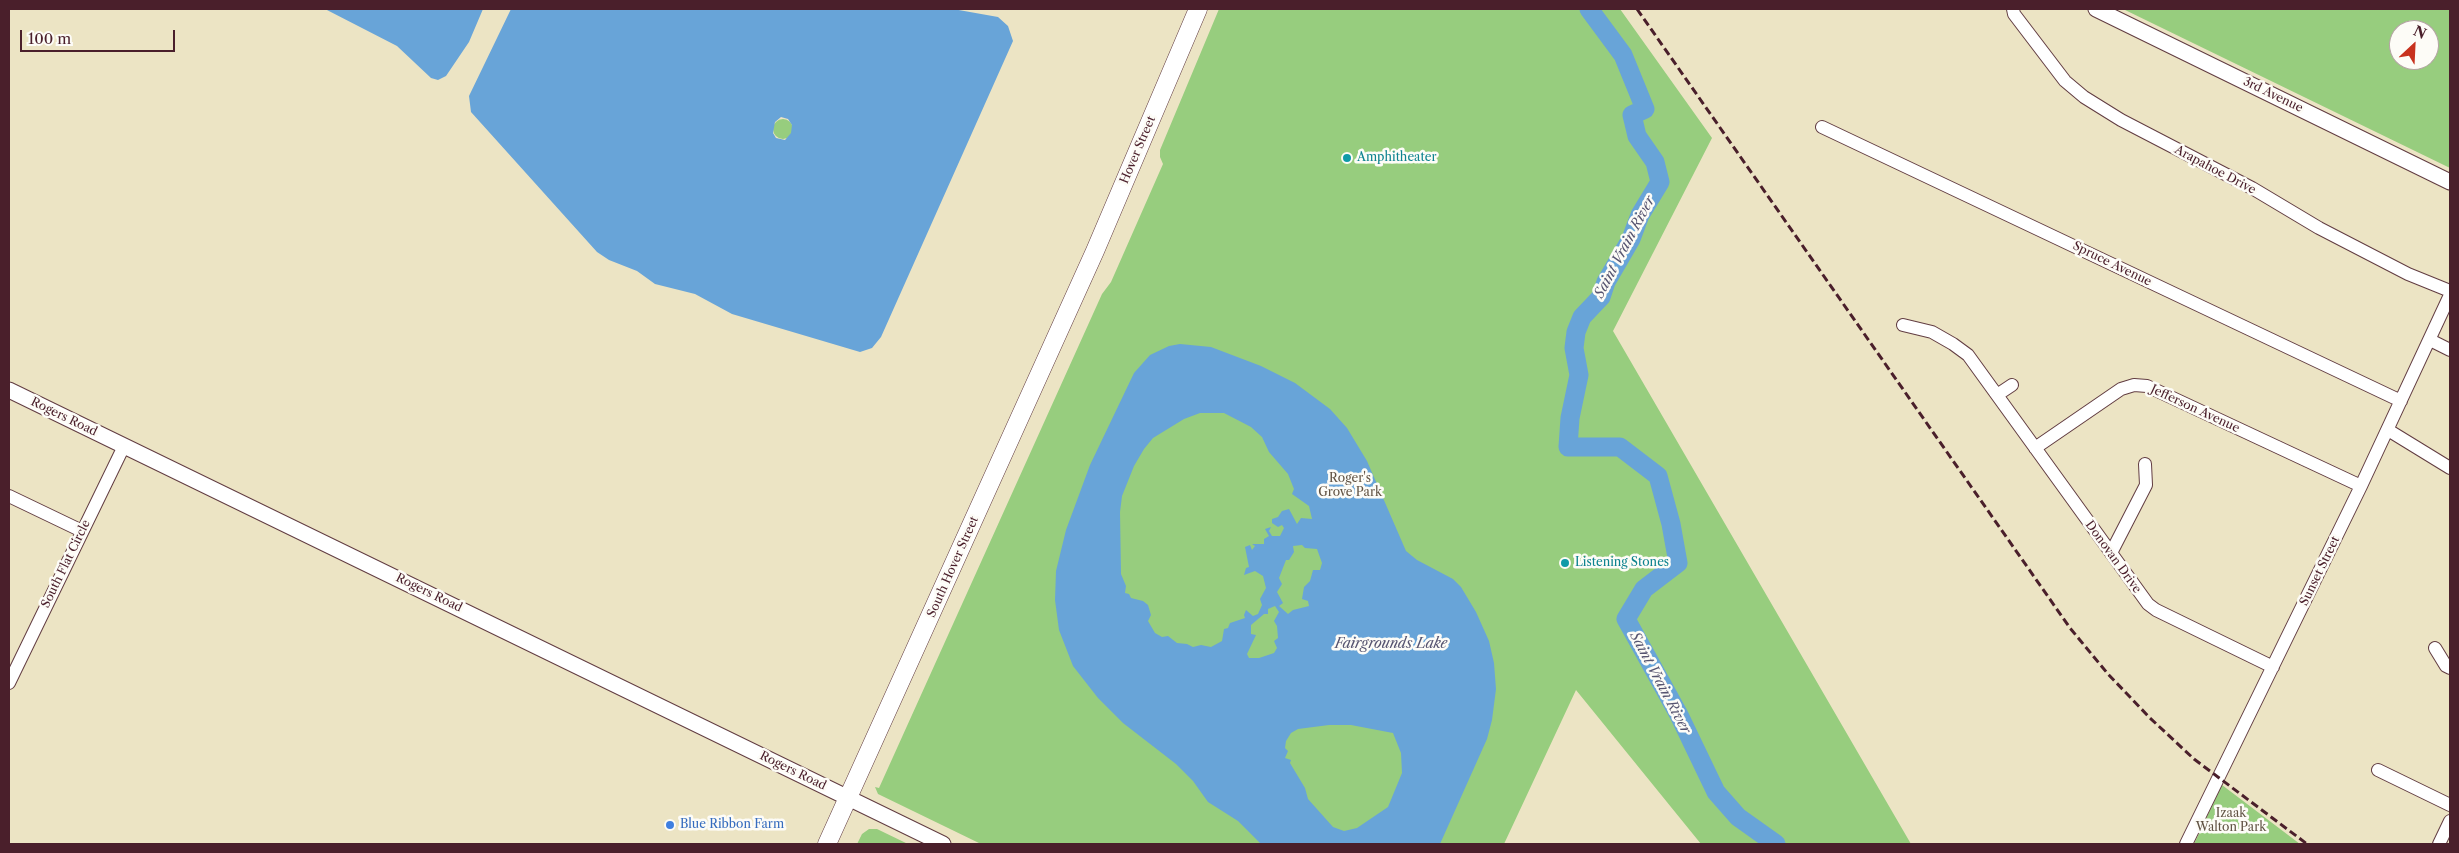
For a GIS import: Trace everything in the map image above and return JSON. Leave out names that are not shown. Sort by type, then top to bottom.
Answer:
[{"type":"main road","name":"Hover Street","points":[[1078,290],[1198,9]]},
{"type":"main road","name":"South Hover Street","points":[[827,844],[1078,290]]},
{"type":"street","name":"Arapahoe Drive","points":[[2012,9],[2065,81],[2084,97],[2121,120],[2252,188],[2323,230],[2408,274],[2450,290]]},
{"type":"street","name":"3rd Avenue","points":[[2096,9],[2450,182]]},
{"type":"street","name":"Spruce Avenue","points":[[1822,127],[2402,401]]},
{"type":"street","name":"Sunset Street","points":[[2186,844],[2402,401],[2450,296]]},
{"type":"street","name":"Donovan Drive","points":[[1903,325],[1932,332],[1968,355],[2140,595],[2156,610],[2273,667]]},
{"type":"street","points":[[2430,340],[2450,350]]},
{"type":"street","points":[[1997,395],[2012,385]]},
{"type":"street","name":"Jefferson Avenue","points":[[2035,448],[2120,388],[2134,385],[2147,386],[2361,486]]},
{"type":"street","name":"Rogers Road","points":[[9,390],[943,844]]},
{"type":"street","points":[[2388,430],[2450,468]]},
{"type":"street","name":"South Flat Circle","points":[[9,682],[124,446]]},
{"type":"street","points":[[2111,553],[2146,485],[2145,464]]},
{"type":"street","points":[[9,496],[82,531]]},
{"type":"street","points":[[2435,648],[2446,666],[2450,668]]},
{"type":"street","points":[[2378,770],[2450,805]]},
{"type":"street","points":[[2439,844],[2450,821]]},
{"type":"green space","name":"Roger's Grove Park","points":[[1219,9],[1620,9],[1712,138],[1613,331],[1911,844],[1701,844],[1576,690],[1504,844],[981,844],[878,794],[875,787],[879,788],[1102,294],[1111,282],[1163,164],[1160,150]]},
{"type":"green space","points":[[2123,9],[2450,9],[2450,168]]},
{"type":"green space","points":[[779,119],[787,119],[793,125],[793,133],[787,139],[779,139],[773,133],[773,125]]},
{"type":"green space","name":"Izaak Walton Park","points":[[2222,785],[2300,844],[2194,844]]},
{"type":"green space","points":[[869,829],[877,829],[908,844],[857,844],[862,834]]},
{"type":"water","points":[[325,9],[483,9],[469,42],[446,76],[438,80],[431,78],[397,46]]},
{"type":"water","points":[[511,9],[953,9],[998,17],[1008,26],[1013,41],[881,337],[872,348],[860,352],[732,314],[695,294],[655,284],[637,271],[609,260],[597,252],[471,112],[469,96]],"holes":[[[781,117],[788,119],[792,125],[791,133],[785,140],[776,138],[773,133],[775,122]]]},
{"type":"water","name":"Fairgrounds Lake","points":[[1180,344],[1211,347],[1261,366],[1295,383],[1330,409],[1347,428],[1367,461],[1406,551],[1417,560],[1453,579],[1461,587],[1476,612],[1489,641],[1494,663],[1496,689],[1492,720],[1487,739],[1440,844],[1261,844],[1238,821],[1208,802],[1193,781],[1176,764],[1123,723],[1098,698],[1073,666],[1059,630],[1055,600],[1056,571],[1066,530],[1090,465],[1134,373],[1150,355],[1169,346]],"holes":[[[1200,413],[1224,413],[1251,427],[1262,437],[1269,452],[1288,474],[1294,489],[1292,494],[1309,506],[1312,519],[1301,518],[1297,524],[1289,509],[1282,511],[1278,517],[1272,519],[1272,523],[1278,527],[1282,525],[1284,528],[1280,536],[1272,536],[1269,531],[1271,527],[1265,529],[1269,536],[1264,539],[1264,544],[1252,544],[1255,546],[1252,550],[1250,545],[1245,547],[1249,567],[1246,568],[1244,575],[1255,571],[1263,576],[1266,588],[1260,599],[1262,605],[1258,614],[1253,616],[1246,610],[1245,618],[1230,623],[1228,628],[1224,629],[1222,641],[1211,647],[1201,645],[1193,647],[1177,643],[1168,636],[1162,637],[1155,633],[1148,621],[1151,615],[1148,605],[1143,601],[1131,598],[1129,594],[1125,593],[1126,586],[1121,574],[1120,512],[1122,496],[1134,466],[1153,438],[1184,419]],[[1302,545],[1305,548],[1317,549],[1322,563],[1320,570],[1313,570],[1310,581],[1304,587],[1302,599],[1308,601],[1309,606],[1293,610],[1288,614],[1279,606],[1283,603],[1277,592],[1282,584],[1279,578],[1286,560],[1289,560],[1294,552],[1293,546]],[[1275,606],[1279,612],[1274,621],[1277,626],[1278,638],[1274,641],[1277,648],[1274,653],[1259,658],[1249,658],[1247,654],[1256,635],[1251,634],[1251,625],[1264,614],[1268,614],[1268,609]],[[1329,725],[1351,725],[1393,733],[1401,753],[1402,773],[1388,807],[1357,828],[1344,831],[1333,827],[1308,799],[1305,788],[1290,763],[1291,760],[1285,758],[1288,751],[1285,748],[1286,741],[1291,733],[1298,729]]]},
{"type":"waterway","name":"Saint Vrain River","points":[[1589,9],[1623,55],[1645,109],[1632,115],[1637,136],[1655,162],[1660,182],[1640,215],[1631,239],[1606,282],[1601,297],[1582,317],[1576,332],[1574,348],[1579,375],[1570,418],[1568,447],[1620,447],[1658,476],[1671,524],[1678,563],[1644,589],[1626,619],[1679,715],[1716,792],[1738,817],[1776,844]]},
{"type":"railway","points":[[1637,9],[2070,628],[2108,674],[2150,718],[2194,759],[2307,844]]},
{"type":"place","name":"Amphitheater","points":[[1347,158]]},
{"type":"place","name":"Listening Stones","points":[[1565,563]]},
{"type":"place","name":"Blue Ribbon Farm","points":[[670,825]]}]
